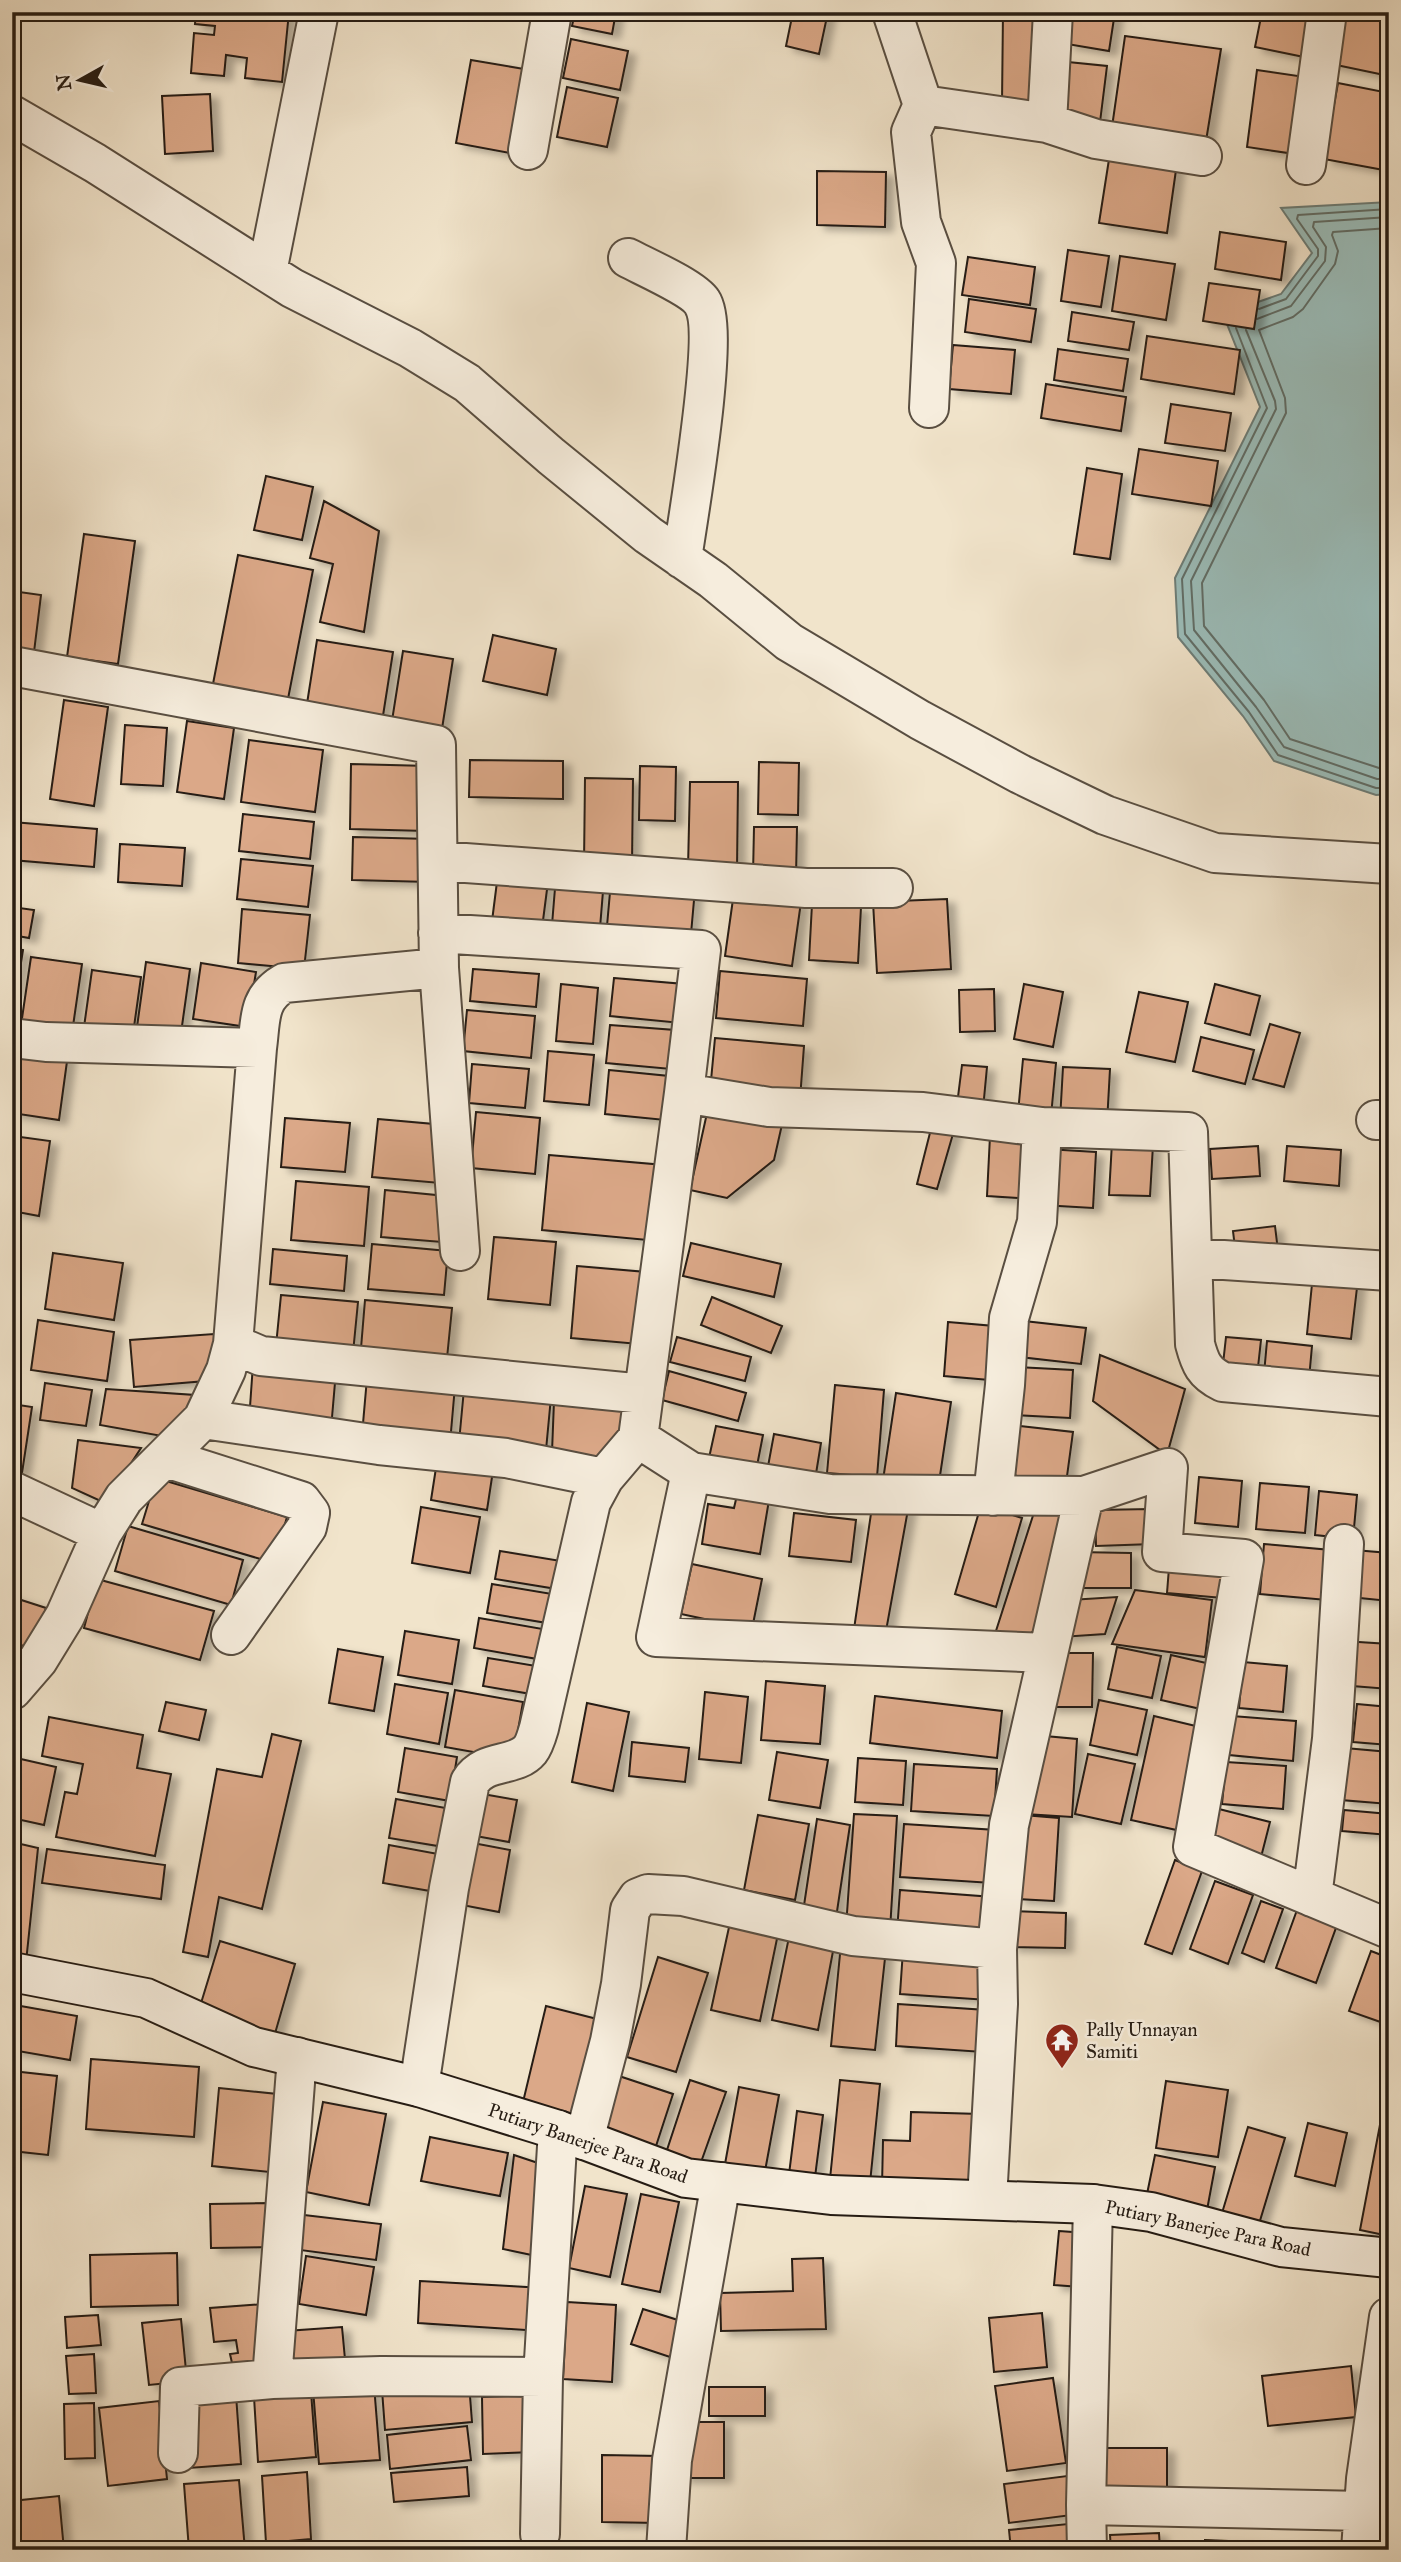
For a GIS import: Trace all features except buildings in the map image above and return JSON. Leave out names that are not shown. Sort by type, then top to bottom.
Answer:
[{"type":"street","points":[[267,272],[319,12]]},
{"type":"street","points":[[528,150],[552,12]]},
{"type":"street","points":[[1046,123],[1053,12]]},
{"type":"street","points":[[1306,165],[1327,12]]},
{"type":"street","points":[[899,20],[923,105],[911,132],[921,222],[936,263],[929,408]]},
{"type":"street","points":[[923,105],[1046,123],[1096,139],[1202,156]]},
{"type":"street","points":[[12,115],[94,163],[292,288],[410,348],[467,383],[648,535],[801,649],[920,720],[1020,774],[1105,815],[1215,853],[1389,864]]},
{"type":"street","points":[[628,258],[692,293],[703,303],[707,320],[708,353],[703,404],[682,559]]},
{"type":"street","points":[[12,666],[436,745],[438,951],[460,1251]]},
{"type":"street","points":[[439,861],[806,888],[893,888]]},
{"type":"street","points":[[12,1690],[38,1660],[65,1616],[102,1533],[124,1498],[203,1419],[222,1379],[233,1344],[257,1048],[264,1000],[272,990],[284,983],[438,951],[701,950],[638,1438],[604,1478],[591,1502],[540,1728],[530,1750],[513,1760],[477,1772],[470,1782],[449,1888],[419,2087]]},
{"type":"street","points":[[12,1038],[46,1042],[257,1048]]},
{"type":"street","points":[[684,1093],[769,1107],[922,1112],[1042,1127],[1188,1132],[1195,1344],[1201,1366],[1210,1377],[1223,1382],[1389,1397]]},
{"type":"street","points":[[993,1496],[1009,1318],[1037,1222],[1042,1127]]},
{"type":"street","points":[[1194,1258],[1389,1271]]},
{"type":"street","points":[[233,1344],[261,1356],[644,1394]]},
{"type":"street","points":[[203,1419],[379,1445],[506,1458],[604,1478]]},
{"type":"street","points":[[638,1438],[691,1472],[830,1494],[1084,1496],[1168,1468],[1163,1552],[1244,1559],[1193,1847],[1389,1929]]},
{"type":"street","points":[[166,1458],[301,1502],[310,1513],[307,1527],[231,1635]]},
{"type":"street","points":[[691,1472],[656,1637],[1048,1653]]},
{"type":"street","points":[[12,1491],[102,1533]]},
{"type":"street","points":[[987,2200],[998,2004],[997,1949],[1009,1825],[1084,1496]]},
{"type":"street","points":[[1312,1897],[1332,1739],[1344,1545]]},
{"type":"street","points":[[540,2534],[543,2377],[571,2135],[612,2030],[630,1910],[638,1898],[648,1894],[683,1896],[853,1936],[997,1949]]},
{"type":"street","name":"Putiary Banerjee Para Road","points":[[12,1972],[146,1998],[254,2047],[419,2087],[571,2135],[686,2178],[831,2195],[1093,2204],[1151,2212],[1280,2247],[1389,2258]]},
{"type":"street","points":[[272,2379],[297,2057]]},
{"type":"street","points":[[666,2550],[672,2460],[721,2182]]},
{"type":"street","points":[[1087,2550],[1093,2204]]},
{"type":"street","points":[[1361,2550],[1363,2511],[1389,2317]]},
{"type":"street","points":[[178,2453],[180,2387],[272,2379],[381,2376],[543,2377]]},
{"type":"street","points":[[1086,2505],[1363,2511]]},
{"type":"water","points":[[1389,202],[1389,794],[1376,795],[1274,761],[1243,716],[1178,637],[1175,578],[1260,407],[1223,314],[1281,294],[1312,253],[1281,208]]},
{"type":"place","name":"Pally Unnayan Samiti","points":[[1062,2070]]}]
